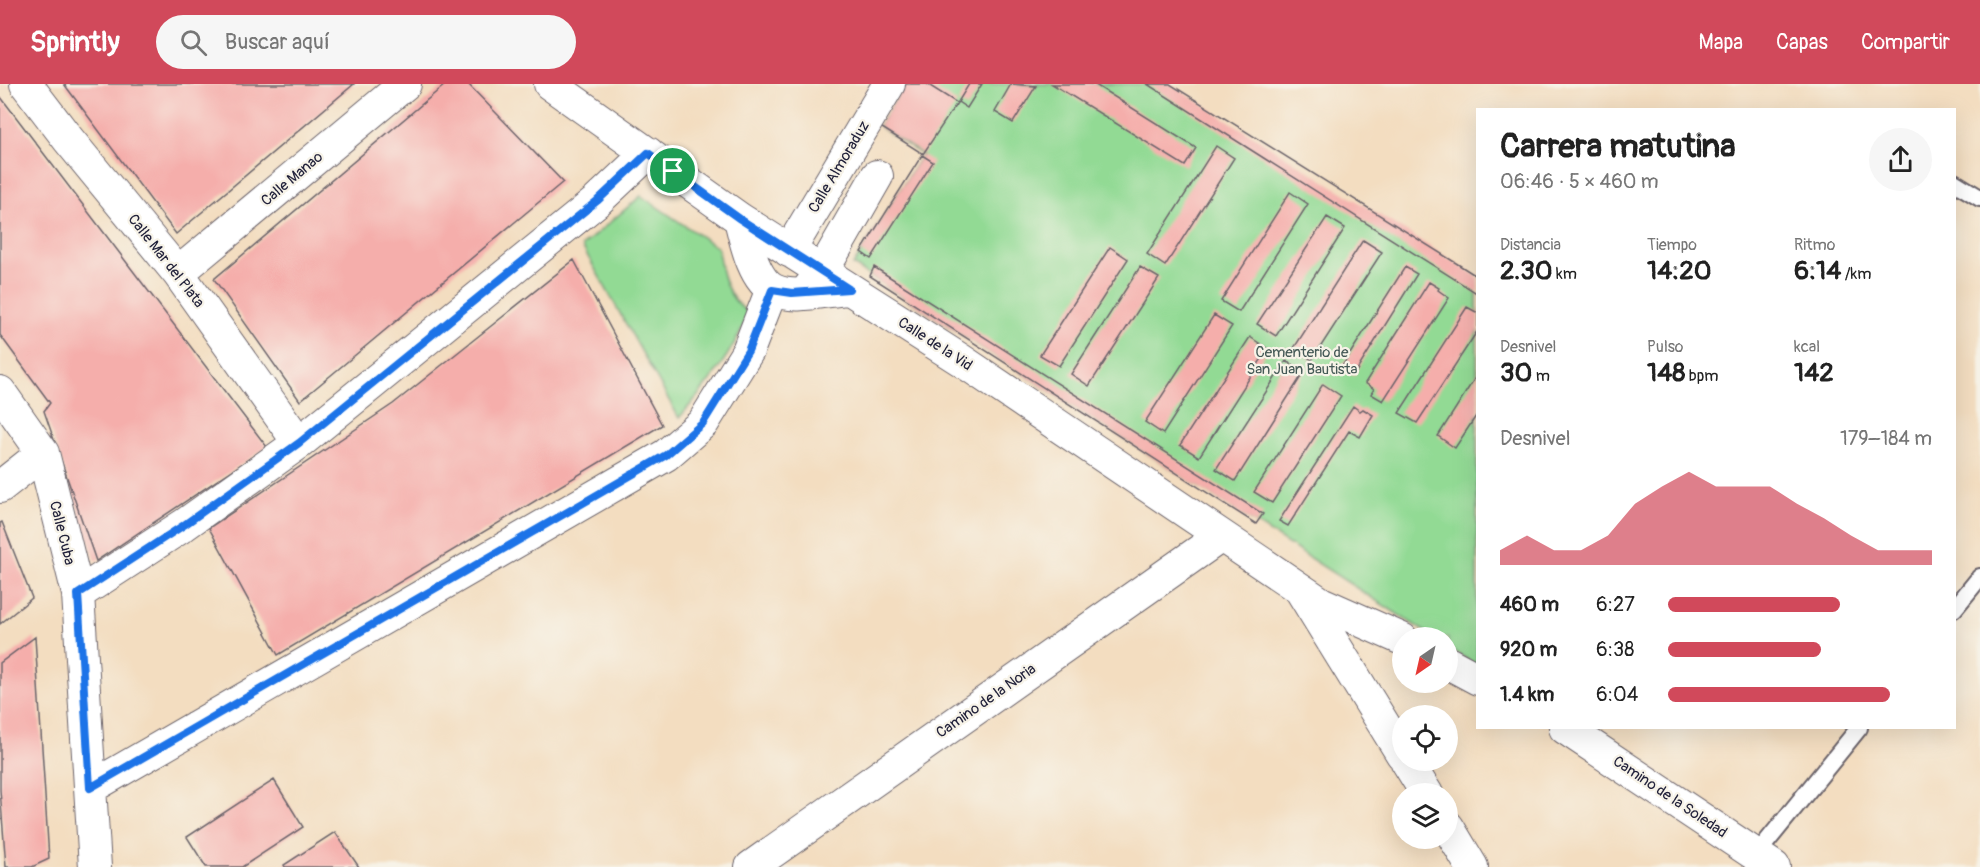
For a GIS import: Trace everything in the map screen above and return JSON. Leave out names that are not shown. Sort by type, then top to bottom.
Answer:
[{"type":"street","name":"Calle Mar del Plata","points":[[26,84],[178,273],[299,443]]},
{"type":"street","name":"Calle Manao","points":[[178,273],[405,84]]},
{"type":"street","name":"Calle de la Vid","points":[[550,84],[740,219],[961,360],[1311,596]]},
{"type":"street","name":"Calle Almoraduz","points":[[789,251],[889,84]]},
{"type":"street","points":[[78,594],[184,525],[299,443],[597,201],[648,153]]},
{"type":"street","points":[[782,291],[811,287],[877,176]]},
{"type":"street","points":[[740,219],[756,272],[782,291],[849,289]]},
{"type":"street","points":[[90,788],[666,455],[703,423],[782,291]]},
{"type":"street","name":"Calle Cuba","points":[[0,392],[43,453],[78,594],[95,867]]},
{"type":"street","points":[[0,487],[43,453]]},
{"type":"street","name":"Camino de la Noria","points":[[751,867],[1221,536]]},
{"type":"street","points":[[1311,596],[1392,634]]},
{"type":"street","points":[[1311,596],[1392,737]]},
{"type":"street","points":[[1458,668],[1476,678]]},
{"type":"street","name":"Camino de la Soledad","points":[[1567,729],[1765,861]]},
{"type":"street","points":[[1458,844],[1472,867]]},
{"type":"lane","points":[[1956,183],[1980,198]]},
{"type":"lane","points":[[1956,607],[1980,577]]},
{"type":"lane","points":[[1765,861],[1858,729]]},
{"type":"green space","name":"Cementerio de San Juan Bautista","points":[[906,84],[1167,84],[1476,279],[1476,665],[1458,654],[1458,627],[1417,627],[853,265],[922,155],[879,126]]},
{"type":"green space","points":[[641,196],[718,248],[726,285],[735,300],[749,313],[743,328],[718,368],[679,418],[582,246]]},
{"type":"building","points":[[64,84],[354,84],[176,234]]},
{"type":"building","points":[[446,84],[468,84],[563,182],[300,401],[214,279]]},
{"type":"building","points":[[906,84],[927,84],[957,103],[923,154],[879,126]]},
{"type":"building","points":[[969,84],[982,84],[967,108],[958,102]]},
{"type":"building","points":[[1011,84],[1036,86],[1013,123],[995,112]]},
{"type":"building","points":[[1052,84],[1094,84],[1196,148],[1185,166]]},
{"type":"building","points":[[1147,84],[1170,84],[1456,263],[1476,276],[1476,293]]},
{"type":"building","points":[[0,96],[267,447],[96,561],[44,411],[50,403],[0,335]]},
{"type":"building","points":[[1216,146],[1234,158],[1165,266],[1147,254]]},
{"type":"building","points":[[922,155],[933,162],[871,259],[861,252]]},
{"type":"building","points":[[1290,192],[1308,204],[1239,312],[1221,301]]},
{"type":"building","points":[[1327,217],[1345,228],[1276,336],[1257,324]]},
{"type":"building","points":[[1363,240],[1382,252],[1312,360],[1294,348]]},
{"type":"building","points":[[1110,247],[1128,259],[1059,366],[1040,355]]},
{"type":"building","points":[[574,260],[662,425],[278,655],[209,528],[393,404]]},
{"type":"building","points":[[874,267],[1263,514],[1256,524],[870,276]]},
{"type":"building","points":[[1140,267],[1159,278],[1089,386],[1071,374]]},
{"type":"building","points":[[1405,267],[1417,274],[1354,375],[1341,368]]},
{"type":"building","points":[[1429,282],[1449,298],[1383,401],[1371,394],[1374,389],[1365,383]]},
{"type":"building","points":[[1467,307],[1476,312],[1476,333],[1417,423],[1399,413]]},
{"type":"building","points":[[1214,315],[1232,326],[1163,434],[1145,422]]},
{"type":"building","points":[[1250,337],[1268,349],[1199,457],[1180,445]]},
{"type":"building","points":[[1286,361],[1304,372],[1235,481],[1216,469]]},
{"type":"building","points":[[1476,376],[1476,416],[1455,448],[1438,436]]},
{"type":"building","points":[[1323,384],[1341,396],[1272,503],[1254,492]]},
{"type":"building","points":[[1353,406],[1373,415],[1360,437],[1349,431],[1288,526],[1279,521]]},
{"type":"building","points":[[2,522],[32,598],[0,624],[0,523]]},
{"type":"building","points":[[35,637],[49,859],[32,867],[6,867],[0,790],[0,663]]},
{"type":"building","points":[[274,780],[303,827],[242,867],[206,867],[187,837]]},
{"type":"building","points":[[335,832],[359,867],[285,867],[284,865]]},
{"type":"route","points":[[648,153],[673,171],[740,219],[849,289],[792,293],[772,290],[748,351],[732,378],[703,423],[666,455],[90,788],[78,594],[184,525],[299,443],[597,201],[648,153]]}]
